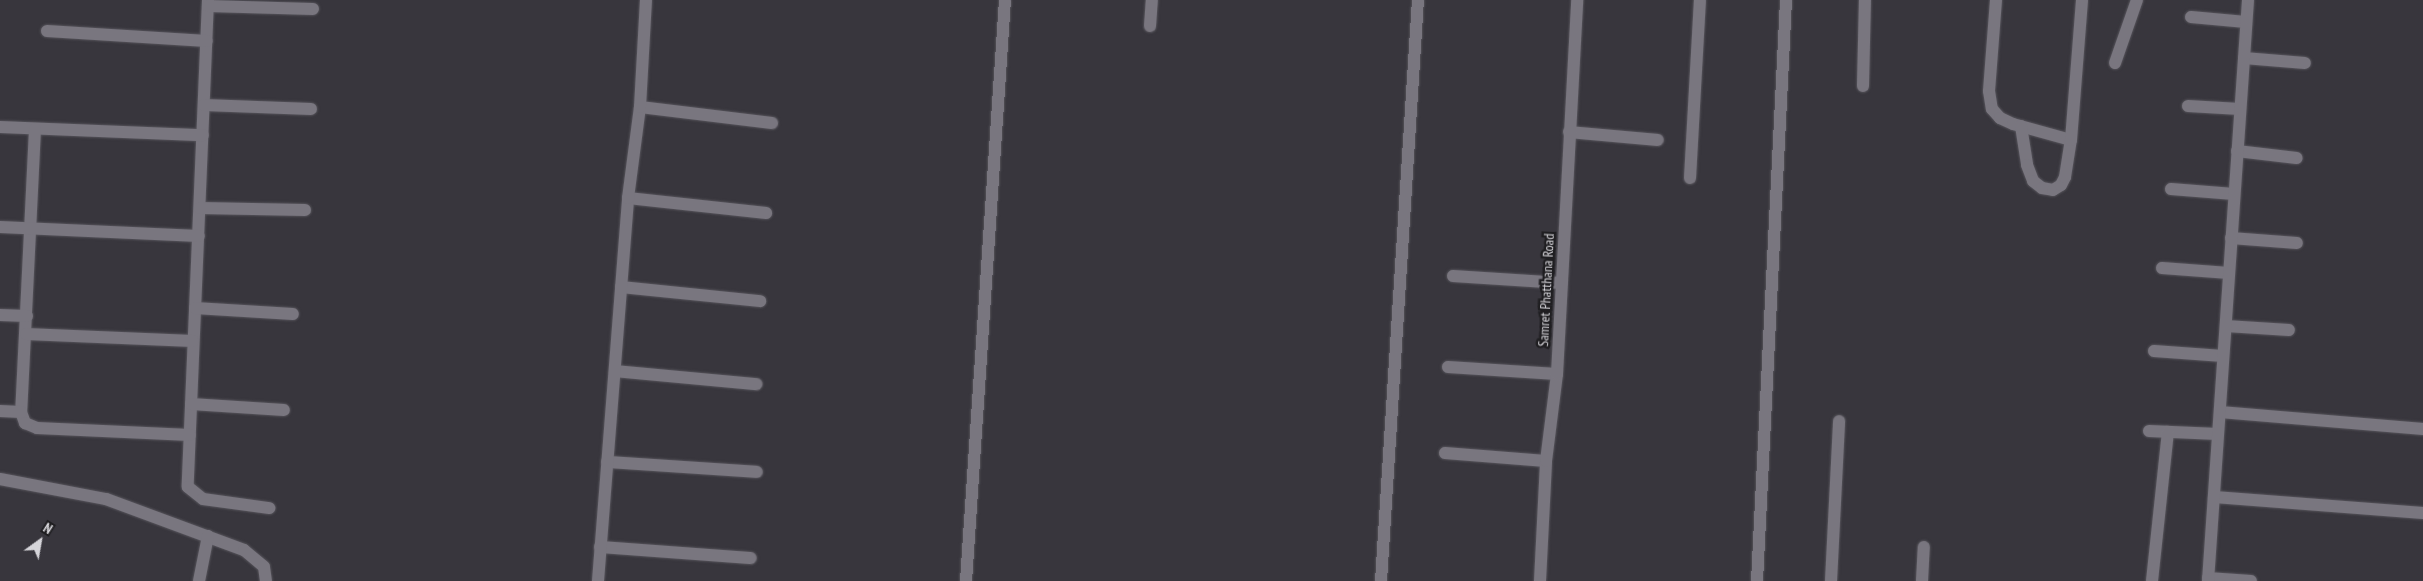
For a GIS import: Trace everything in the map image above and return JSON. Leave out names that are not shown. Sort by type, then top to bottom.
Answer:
[{"type":"street","points":[[598,581],[628,198],[640,107],[646,0]]},
{"type":"street","points":[[966,581],[1005,0]]},
{"type":"street","points":[[1150,26],[1152,0]]},
{"type":"street","points":[[1381,581],[1418,0]]},
{"type":"street","name":"Samret Phatthana Road","points":[[1540,581],[1546,461],[1557,374],[1576,0]]},
{"type":"street","points":[[1690,178],[1700,0]]},
{"type":"street","points":[[1757,581],[1786,0]]},
{"type":"street","points":[[1863,86],[1865,0]]},
{"type":"street","points":[[1996,0],[1989,91],[1992,109],[2000,118],[2071,140]]},
{"type":"street","points":[[2021,126],[2027,165],[2033,181],[2042,188],[2052,190],[2065,177],[2071,140],[2082,0]]},
{"type":"street","points":[[2115,63],[2137,0]]},
{"type":"street","points":[[2248,0],[2208,580],[2251,581]]},
{"type":"street","points":[[269,508],[203,499],[193,494],[188,487],[208,3],[313,9]]},
{"type":"street","points":[[2190,17],[2246,22]]},
{"type":"street","points":[[47,31],[207,41]]},
{"type":"street","points":[[2244,58],[2305,63]]},
{"type":"street","points":[[204,105],[311,109]]},
{"type":"street","points":[[2188,106],[2240,108]]},
{"type":"street","points":[[640,107],[772,123]]},
{"type":"street","points":[[0,127],[203,135]]},
{"type":"street","points":[[35,129],[21,412],[25,423],[37,428],[190,436]]},
{"type":"street","points":[[1569,132],[1658,140]]},
{"type":"street","points":[[2237,151],[2297,158]]},
{"type":"street","points":[[2171,189],[2234,194]]},
{"type":"street","points":[[628,198],[766,212]]},
{"type":"street","points":[[200,208],[305,210]]},
{"type":"street","points":[[0,227],[199,236]]},
{"type":"street","points":[[2232,238],[2296,243]]},
{"type":"street","points":[[2162,268],[2229,273]]},
{"type":"street","points":[[1453,276],[1562,283]]},
{"type":"street","points":[[621,287],[760,301]]},
{"type":"street","points":[[195,308],[293,314]]},
{"type":"street","points":[[0,315],[26,316]]},
{"type":"street","points":[[2226,326],[2289,330]]},
{"type":"street","points":[[26,334],[193,341]]},
{"type":"street","points":[[2154,351],[2223,356]]},
{"type":"street","points":[[1448,367],[1557,374]]},
{"type":"street","points":[[615,371],[756,384]]},
{"type":"street","points":[[191,404],[284,410]]},
{"type":"street","points":[[0,411],[21,412]]},
{"type":"street","points":[[2220,412],[2423,429]]},
{"type":"street","points":[[1831,581],[1839,421]]},
{"type":"street","points":[[2149,431],[2218,434]]},
{"type":"street","points":[[2152,581],[2168,432]]},
{"type":"street","points":[[1445,453],[1546,461]]},
{"type":"street","points":[[608,462],[756,472]]},
{"type":"street","points":[[0,479],[106,499],[208,536],[253,556],[264,566],[266,581]]},
{"type":"street","points":[[2214,497],[2423,513]]},
{"type":"street","points":[[199,581],[208,536]]},
{"type":"street","points":[[600,547],[751,558]]},
{"type":"street","points":[[1922,581],[1924,548]]}]
